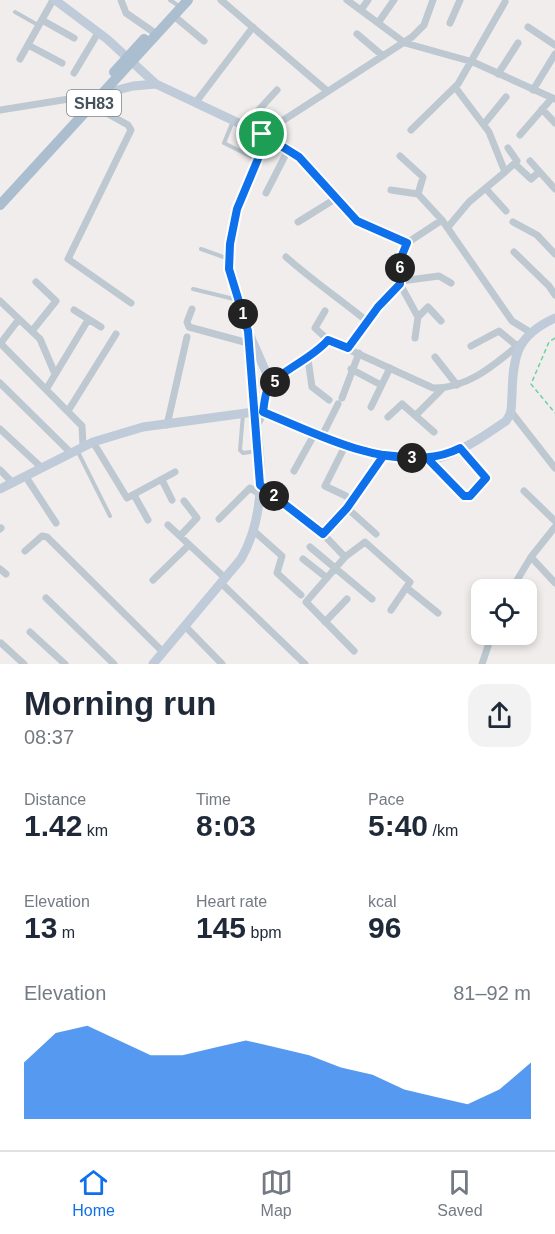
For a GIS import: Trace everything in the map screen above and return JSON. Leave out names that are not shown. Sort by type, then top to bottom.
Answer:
[{"type":"main road","name":"SH83","points":[[0,196],[188,0]]},
{"type":"main road","name":"SH83","points":[[131,60],[175,1]]},
{"type":"main road","name":"SH83","points":[[0,205],[95,98]]},
{"type":"street","points":[[20,59],[54,0],[131,60],[156,84],[234,120],[288,150],[299,157],[357,221],[407,243]]},
{"type":"street","points":[[121,0],[124,12],[152,31]]},
{"type":"street","points":[[221,0],[326,90]]},
{"type":"street","points":[[347,0],[405,43],[473,62],[553,99],[520,135]]},
{"type":"street","points":[[361,10],[368,0]]},
{"type":"street","points":[[378,23],[394,0]]},
{"type":"street","points":[[262,134],[326,90],[405,43],[424,25],[433,0]]},
{"type":"street","points":[[450,23],[460,0]]},
{"type":"street","points":[[411,130],[455,87],[473,62],[505,2]]},
{"type":"street","points":[[174,16],[204,41]]},
{"type":"street","points":[[40,23],[75,38]]},
{"type":"street","points":[[196,102],[253,27]]},
{"type":"street","points":[[528,27],[555,45]]},
{"type":"street","points":[[74,72],[98,33]]},
{"type":"street","points":[[357,34],[382,56]]},
{"type":"street","points":[[498,74],[518,43]]},
{"type":"street","points":[[28,45],[62,63]]},
{"type":"street","points":[[533,90],[555,54]]},
{"type":"street","points":[[0,110],[95,98],[133,86],[156,84]]},
{"type":"street","points":[[455,87],[484,124],[506,172]]},
{"type":"street","points":[[245,126],[277,90]]},
{"type":"street","points":[[484,124],[506,97]]},
{"type":"street","points":[[95,98],[132,130],[68,259],[131,303]]},
{"type":"street","points":[[543,109],[555,123]]},
{"type":"street","points":[[262,134],[265,142],[237,209],[229,269],[248,331],[265,368],[268,384]]},
{"type":"street","points":[[448,227],[469,202],[515,164],[517,161],[508,148]]},
{"type":"street","points":[[266,193],[288,150]]},
{"type":"street","points":[[400,156],[423,177],[418,195]]},
{"type":"street","points":[[530,161],[555,189]]},
{"type":"street","points":[[515,164],[531,179],[539,172]]},
{"type":"street","points":[[486,189],[506,211]]},
{"type":"street","points":[[391,190],[418,195],[448,227],[512,321],[530,332]]},
{"type":"street","points":[[298,222],[335,199]]},
{"type":"street","points":[[415,338],[418,317],[400,283],[400,260],[407,243],[442,220]]},
{"type":"street","points":[[513,222],[537,235],[555,254]]},
{"type":"street","points":[[514,252],[553,285],[555,295]]},
{"type":"street","points":[[286,257],[321,288],[330,291],[368,322]]},
{"type":"street","points":[[348,348],[400,283],[439,276],[451,283]]},
{"type":"street","points":[[32,331],[56,301],[36,282]]},
{"type":"street","points":[[0,301],[43,343],[55,374]]},
{"type":"street","points":[[418,317],[428,307],[441,321]]},
{"type":"street","points":[[192,309],[187,322],[189,327],[248,343]]},
{"type":"street","points":[[74,310],[101,327]]},
{"type":"street","points":[[325,311],[315,328],[328,340],[433,388],[457,385],[485,371],[519,344],[530,332],[555,318]]},
{"type":"street","points":[[19,319],[0,343],[47,388],[82,426],[77,450]]},
{"type":"street","points":[[47,388],[88,320]]},
{"type":"street","points":[[153,664],[241,559],[254,531],[260,489],[257,424],[253,412],[248,331]]},
{"type":"street","points":[[471,346],[499,331],[519,344]]},
{"type":"street","points":[[68,411],[116,334]]},
{"type":"street","points":[[167,424],[187,337]]},
{"type":"street","points":[[253,412],[268,384],[308,359],[328,340]]},
{"type":"street","points":[[0,489],[93,442],[143,427],[253,412],[345,446],[384,455],[444,457],[506,421],[512,413],[513,378],[519,344]]},
{"type":"street","points":[[294,471],[340,401],[359,353]]},
{"type":"street","points":[[435,357],[457,385]]},
{"type":"street","points":[[308,359],[312,387],[329,400]]},
{"type":"street","points":[[252,376],[265,368]]},
{"type":"street","points":[[371,407],[390,368]]},
{"type":"street","points":[[351,369],[381,385]]},
{"type":"street","points":[[252,376],[268,384]]},
{"type":"street","points":[[0,383],[77,450]]},
{"type":"street","points":[[416,415],[444,388]]},
{"type":"street","points":[[388,417],[401,404],[434,432]]},
{"type":"street","points":[[512,413],[555,468]]},
{"type":"street","points":[[0,429],[42,468]]},
{"type":"street","points":[[93,442],[125,496],[134,495],[175,472]]},
{"type":"street","points":[[345,446],[325,486],[346,496]]},
{"type":"street","points":[[427,458],[467,497],[486,478],[460,448]]},
{"type":"street","points":[[323,534],[347,508],[384,455]]},
{"type":"street","points":[[0,470],[13,483]]},
{"type":"street","points":[[26,477],[56,523]]},
{"type":"street","points":[[162,480],[172,500]]},
{"type":"street","points":[[219,519],[250,488],[260,489],[323,534],[345,557]]},
{"type":"street","points":[[524,491],[555,521]]},
{"type":"street","points":[[134,495],[148,520]]},
{"type":"street","points":[[180,536],[197,518],[184,501]]},
{"type":"street","points":[[347,508],[376,534]]},
{"type":"street","points":[[168,525],[305,664]]},
{"type":"street","points":[[518,579],[555,527]]},
{"type":"street","points":[[254,531],[282,556],[277,573],[301,595]]},
{"type":"street","points":[[25,551],[42,536],[47,537],[163,652]]},
{"type":"street","points":[[354,651],[306,602],[345,557],[365,542],[410,582],[391,610]]},
{"type":"street","points":[[153,580],[189,545]]},
{"type":"street","points":[[310,547],[372,599]]},
{"type":"street","points":[[532,558],[555,583]]},
{"type":"street","points":[[303,559],[327,578]]},
{"type":"street","points":[[407,588],[438,613]]},
{"type":"street","points":[[46,598],[114,664]]},
{"type":"street","points":[[325,622],[347,599]]},
{"type":"street","points":[[185,626],[222,664]]},
{"type":"street","points":[[30,632],[65,664]]},
{"type":"street","points":[[1,643],[24,664]]},
{"type":"street","points":[[482,664],[488,645]]},
{"type":"lane","points":[[15,12],[40,23]]},
{"type":"lane","points":[[234,120],[224,143],[252,158]]},
{"type":"lane","points":[[201,249],[229,259]]},
{"type":"lane","points":[[193,289],[238,300]]},
{"type":"lane","points":[[253,412],[240,450],[243,453],[258,451]]},
{"type":"lane","points":[[77,450],[110,516]]},
{"type":"path","points":[[555,338],[549,342],[531,384],[555,413]]},
{"type":"route","points":[[262,134],[265,142],[237,209],[230,244],[229,269],[248,331],[260,485],[323,534],[347,508],[384,455],[416,459],[427,458],[444,457],[460,448],[486,478],[470,496],[464,496],[427,458],[384,455],[351,448],[263,412],[268,389],[282,375],[319,351],[328,340],[348,348],[378,307],[400,284],[400,260],[407,243],[357,221],[344,210],[299,157],[262,134]]}]
